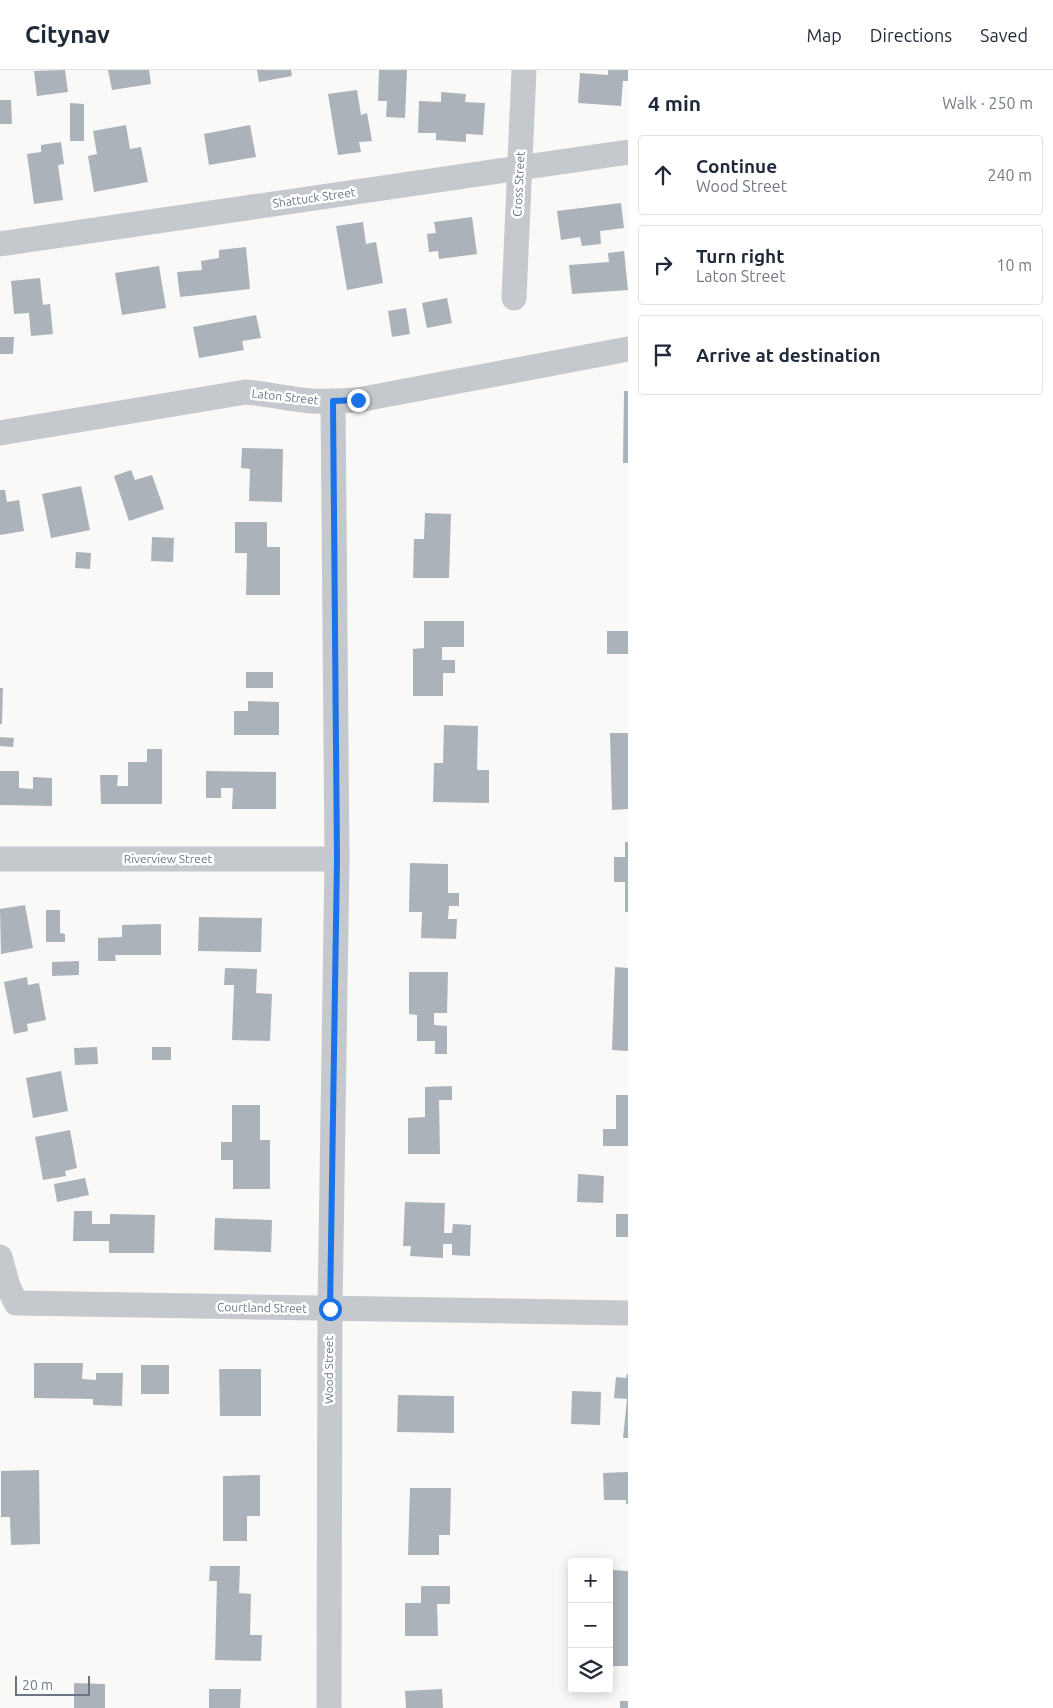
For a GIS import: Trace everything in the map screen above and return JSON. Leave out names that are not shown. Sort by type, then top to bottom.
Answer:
[{"type":"street","name":"Cross Street","points":[[514,298],[524,70]]},
{"type":"street","name":"Shattuck Street","points":[[0,244],[628,152]]},
{"type":"street","name":"Laton Street","points":[[0,433],[246,392],[310,400],[358,400],[628,349]]},
{"type":"street","name":"Wood Street","points":[[328,1708],[330,1309],[337,859],[333,401]]},
{"type":"street","name":"Riverview Street","points":[[0,859],[337,859]]},
{"type":"street","name":"Courtland Street","points":[[0,1257],[8,1286],[16,1303],[628,1313]]},
{"type":"building","points":[[65,70],[68,92],[37,96],[34,71]]},
{"type":"building","points":[[108,70],[149,70],[151,84],[112,90]]},
{"type":"building","points":[[257,70],[291,70],[292,76],[259,82]]},
{"type":"building","points":[[379,70],[407,70],[405,118],[386,117],[387,101],[378,101]]},
{"type":"building","points":[[608,70],[628,70],[628,81],[623,81],[621,106],[578,103],[580,73],[608,75]]},
{"type":"building","points":[[357,90],[361,115],[367,113],[372,141],[359,142],[361,152],[338,155],[328,94]]},
{"type":"building","points":[[441,92],[466,94],[465,102],[485,103],[483,135],[466,134],[466,142],[436,140],[436,133],[418,133],[419,101],[441,102]]},
{"type":"building","points":[[0,100],[11,100],[12,124],[0,124]]},
{"type":"building","points":[[70,103],[84,104],[84,141],[70,141]]},
{"type":"building","points":[[126,125],[130,149],[141,147],[148,182],[94,192],[88,156],[97,154],[93,131]]},
{"type":"building","points":[[250,125],[256,157],[209,165],[204,134]]},
{"type":"building","points":[[61,142],[64,164],[58,165],[63,200],[34,204],[27,154],[41,152],[41,145]]},
{"type":"building","points":[[621,203],[624,228],[600,231],[601,244],[582,246],[580,237],[561,240],[557,211]]},
{"type":"building","points":[[472,217],[477,254],[439,259],[438,251],[429,252],[427,234],[436,233],[434,222]]},
{"type":"building","points":[[363,222],[366,244],[376,242],[383,283],[347,290],[336,226]]},
{"type":"building","points":[[246,247],[250,289],[180,297],[177,272],[202,270],[201,261],[219,258],[219,250]]},
{"type":"building","points":[[624,251],[628,290],[572,294],[569,265],[609,262],[608,253]]},
{"type":"building","points":[[159,266],[166,308],[122,315],[115,273]]},
{"type":"building","points":[[40,278],[43,305],[50,304],[53,334],[31,336],[29,313],[14,314],[11,281]]},
{"type":"building","points":[[447,298],[452,323],[427,328],[422,303]]},
{"type":"building","points":[[406,308],[410,334],[392,337],[388,311]]},
{"type":"building","points":[[256,315],[261,338],[242,341],[244,350],[199,358],[193,327]]},
{"type":"building","points":[[0,337],[14,337],[13,354],[0,354]]},
{"type":"building","points":[[624,391],[628,391],[628,463],[623,463]]},
{"type":"building","points":[[242,448],[283,449],[282,502],[249,501],[250,469],[241,468]]},
{"type":"building","points":[[131,470],[135,480],[152,475],[164,509],[129,521],[114,476]]},
{"type":"building","points":[[81,486],[90,530],[51,538],[42,494]]},
{"type":"building","points":[[0,490],[5,490],[7,502],[19,500],[24,531],[0,535]]},
{"type":"building","points":[[425,513],[451,514],[449,578],[413,578],[414,539],[424,539]]},
{"type":"building","points":[[235,522],[267,522],[267,547],[280,547],[280,595],[246,595],[247,553],[235,553]]},
{"type":"building","points":[[152,537],[174,538],[173,562],[151,561]]},
{"type":"building","points":[[76,552],[91,553],[90,569],[75,568]]},
{"type":"building","points":[[424,621],[464,621],[464,647],[442,647],[442,660],[455,660],[455,673],[443,673],[443,696],[413,696],[413,649],[424,648]]},
{"type":"building","points":[[607,631],[628,631],[628,654],[607,654]]},
{"type":"building","points":[[246,672],[273,672],[273,688],[246,688]]},
{"type":"building","points":[[0,688],[3,688],[2,724],[0,724]]},
{"type":"building","points":[[248,701],[279,702],[279,735],[234,735],[234,711],[248,711]]},
{"type":"building","points":[[444,725],[478,726],[477,770],[489,770],[489,803],[433,802],[434,763],[443,763]]},
{"type":"building","points":[[610,733],[628,733],[628,809],[612,810]]},
{"type":"building","points":[[0,737],[14,738],[13,747],[0,746]]},
{"type":"building","points":[[147,749],[162,749],[162,804],[101,804],[100,775],[118,775],[117,786],[128,786],[128,762],[147,762]]},
{"type":"building","points":[[0,771],[19,771],[19,788],[33,789],[33,777],[52,778],[52,806],[0,805]]},
{"type":"building","points":[[206,771],[276,772],[276,809],[232,809],[233,788],[221,788],[221,798],[206,798]]},
{"type":"building","points":[[625,842],[628,842],[628,912],[625,912],[625,882],[614,882],[614,857],[625,857]]},
{"type":"building","points":[[410,863],[448,864],[448,893],[459,893],[459,906],[449,906],[448,919],[457,919],[456,939],[421,938],[422,912],[409,912]]},
{"type":"building","points":[[25,905],[33,948],[1,954],[0,909]]},
{"type":"building","points":[[46,910],[60,910],[60,933],[65,934],[65,942],[46,942]]},
{"type":"building","points":[[199,917],[262,918],[261,952],[198,951]]},
{"type":"building","points":[[161,924],[161,955],[115,955],[116,961],[98,961],[98,938],[122,937],[122,925]]},
{"type":"building","points":[[79,961],[79,975],[52,976],[52,962]]},
{"type":"building","points":[[615,967],[628,968],[628,1051],[612,1050]]},
{"type":"building","points":[[225,968],[257,969],[256,993],[272,994],[270,1041],[232,1040],[234,985],[224,985]]},
{"type":"building","points":[[409,972],[448,972],[447,1013],[434,1013],[434,1025],[447,1026],[447,1054],[435,1054],[435,1041],[417,1041],[417,1015],[409,1014]]},
{"type":"building","points":[[27,977],[28,985],[39,983],[46,1020],[27,1024],[28,1031],[14,1034],[4,982]]},
{"type":"building","points":[[97,1047],[98,1064],[75,1065],[74,1048]]},
{"type":"building","points":[[152,1047],[171,1047],[171,1060],[152,1060]]},
{"type":"building","points":[[61,1071],[68,1111],[33,1118],[26,1078]]},
{"type":"building","points":[[452,1086],[452,1100],[439,1100],[440,1154],[408,1154],[408,1118],[425,1117],[425,1087]]},
{"type":"building","points":[[616,1095],[628,1095],[628,1146],[603,1146],[603,1129],[616,1129]]},
{"type":"building","points":[[232,1105],[260,1105],[260,1140],[270,1140],[270,1189],[233,1189],[233,1160],[221,1160],[221,1142],[232,1142]]},
{"type":"building","points":[[70,1130],[77,1168],[65,1171],[66,1176],[43,1180],[35,1137]]},
{"type":"building","points":[[578,1174],[604,1176],[603,1203],[577,1202]]},
{"type":"building","points":[[85,1178],[89,1195],[57,1202],[54,1184]]},
{"type":"building","points":[[405,1202],[445,1203],[444,1233],[452,1233],[453,1224],[471,1225],[470,1256],[452,1255],[452,1244],[443,1244],[443,1258],[410,1256],[411,1246],[403,1246]]},
{"type":"building","points":[[74,1211],[92,1211],[92,1224],[110,1224],[110,1214],[155,1215],[154,1253],[109,1253],[109,1241],[73,1241]]},
{"type":"building","points":[[616,1214],[628,1214],[628,1237],[616,1237]]},
{"type":"building","points":[[215,1218],[272,1220],[271,1252],[214,1250]]},
{"type":"building","points":[[34,1363],[83,1363],[82,1379],[96,1380],[96,1373],[123,1373],[122,1406],[93,1405],[93,1399],[34,1398]]},
{"type":"building","points":[[141,1365],[169,1365],[169,1394],[141,1394]]},
{"type":"building","points":[[219,1369],[261,1369],[261,1416],[220,1416]]},
{"type":"building","points":[[627,1374],[628,1438],[623,1438],[627,1399],[614,1398],[616,1377],[626,1378]]},
{"type":"building","points":[[572,1391],[601,1392],[600,1425],[571,1424]]},
{"type":"building","points":[[398,1395],[454,1396],[454,1433],[397,1432]]},
{"type":"building","points":[[39,1470],[40,1544],[11,1545],[10,1517],[1,1517],[1,1471]]},
{"type":"building","points":[[628,1472],[628,1504],[626,1504],[626,1500],[604,1500],[603,1473]]},
{"type":"building","points":[[260,1475],[260,1516],[247,1516],[247,1541],[223,1541],[223,1476]]},
{"type":"building","points":[[410,1488],[451,1488],[450,1535],[439,1535],[439,1555],[408,1555]]},
{"type":"building","points":[[210,1566],[240,1566],[239,1593],[251,1594],[250,1635],[262,1635],[261,1661],[215,1660],[217,1581],[209,1581]]},
{"type":"building","points":[[613,1570],[628,1571],[628,1666],[613,1666]]},
{"type":"building","points":[[421,1586],[450,1586],[450,1604],[437,1604],[438,1636],[405,1636],[405,1603],[421,1603]]},
{"type":"building","points":[[74,1683],[105,1684],[105,1708],[74,1708]]},
{"type":"building","points":[[209,1689],[241,1689],[240,1708],[209,1708]]},
{"type":"building","points":[[442,1689],[443,1708],[406,1708],[405,1691]]},
{"type":"building","points":[[620,1701],[628,1701],[628,1708],[620,1708]]},
{"type":"route","points":[[330,1309],[337,859],[333,401],[358,400]]}]
